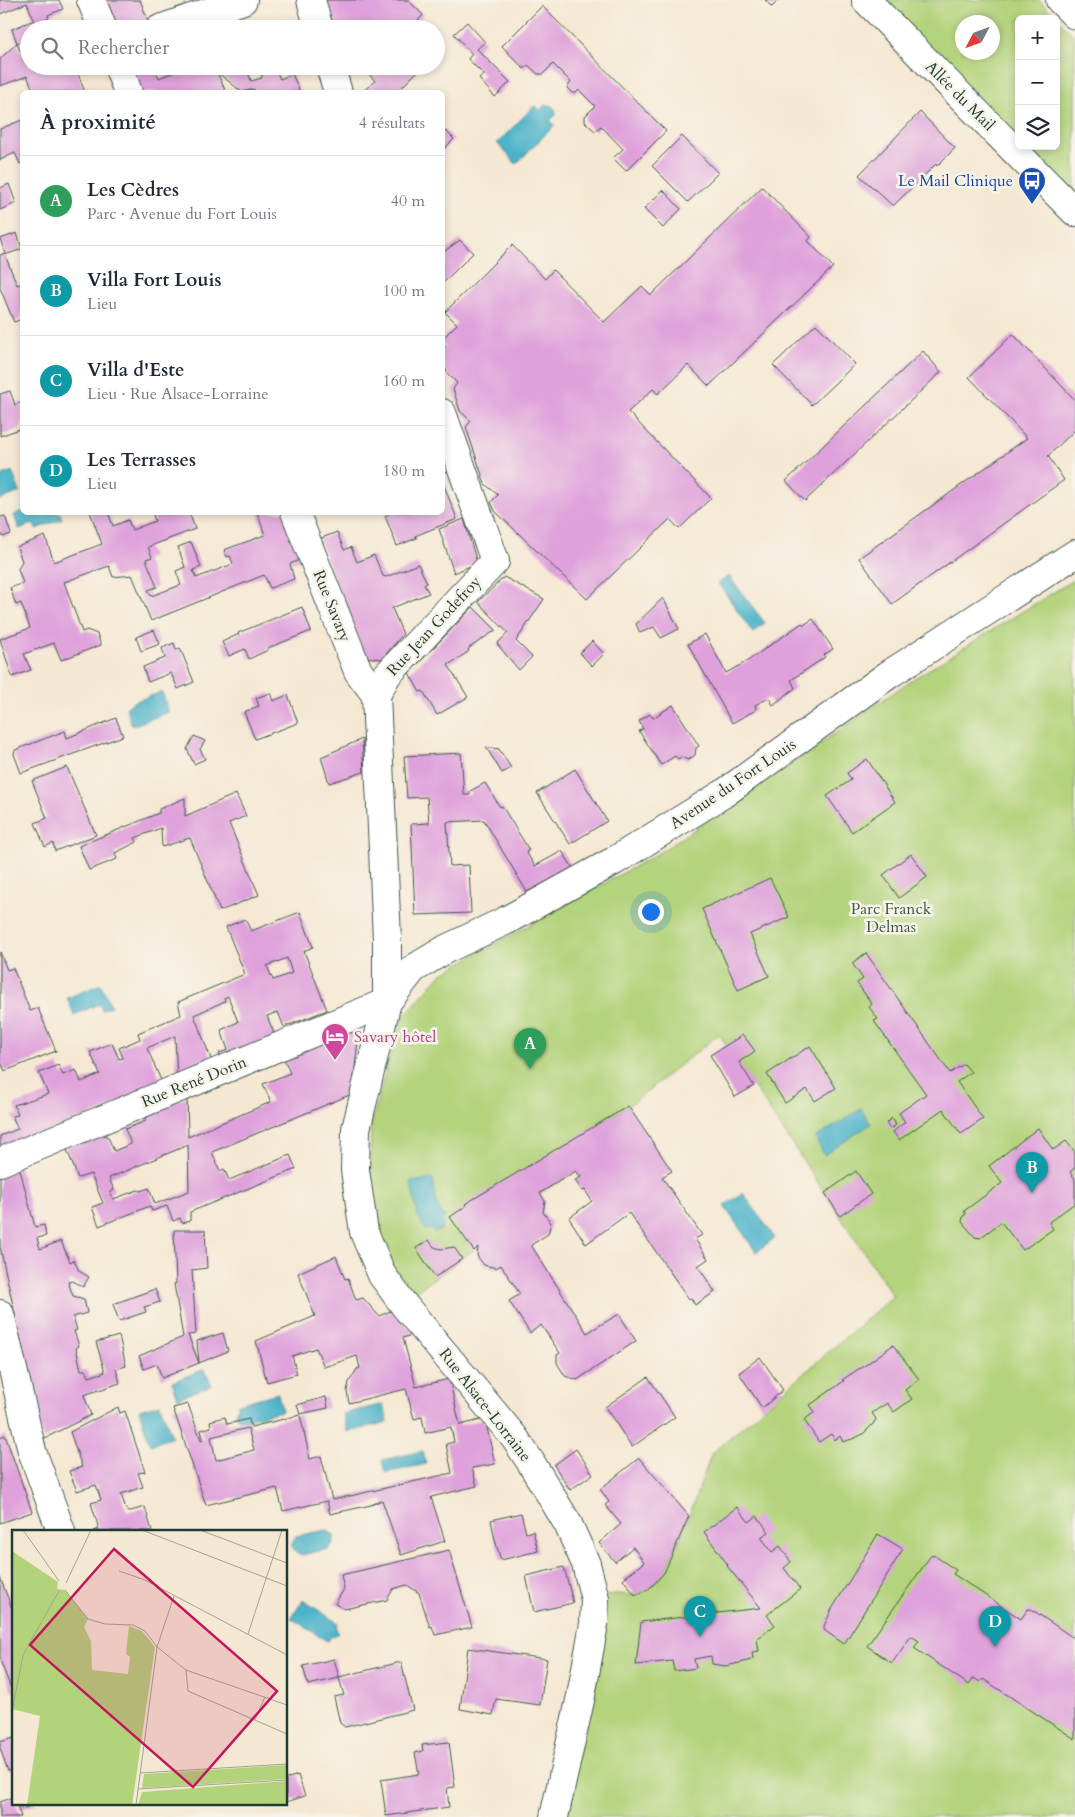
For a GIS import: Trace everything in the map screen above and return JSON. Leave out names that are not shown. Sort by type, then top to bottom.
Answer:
[{"type":"street","points":[[92,0],[100,20]]},
{"type":"street","points":[[186,20],[243,0]]},
{"type":"street","points":[[311,0],[317,20]]},
{"type":"street","name":"Allée du Mail","points":[[866,0],[1075,212]]},
{"type":"street","points":[[1060,0],[1075,15]]},
{"type":"street","points":[[121,75],[127,90]]},
{"type":"street","points":[[333,75],[337,90]]},
{"type":"street","name":"Rue Jean Godefroy","points":[[376,695],[387,675],[495,560],[445,421]]},
{"type":"street","name":"Rue Savary","points":[[296,515],[358,670],[376,695]]},
{"type":"street","name":"Avenue du Fort Louis","points":[[387,1002],[413,969],[446,949],[505,921],[614,861],[722,794],[888,675],[1075,554]]},
{"type":"street","points":[[376,695],[387,939],[387,1002]]},
{"type":"street","name":"Rue René Dorin","points":[[0,1162],[387,1002]]},
{"type":"street","name":"Rue Alsace-Lorraine","points":[[387,1002],[356,1130],[355,1170],[364,1232],[382,1276],[514,1437],[530,1461],[572,1532],[586,1564],[595,1599],[594,1624],[581,1696],[554,1817]]},
{"type":"street","points":[[0,1314],[32,1450],[61,1530]]},
{"type":"green space","points":[[881,0],[1039,0],[1054,15],[1015,15],[1015,136]]},
{"type":"green space","points":[[1060,22],[1075,37],[1075,198],[1028,150],[1060,150]]},
{"type":"green space","name":"Parc Franck Delmas","points":[[1075,579],[1075,1817],[554,1817],[595,1599],[614,1594],[635,1595],[646,1591],[652,1586],[664,1573],[689,1516],[712,1453],[893,1296],[719,1034],[628,1106],[598,1123],[607,1161],[580,1177],[576,1171],[540,1193],[478,1247],[408,1297],[372,1223],[370,1186],[371,1125],[399,1022],[441,974],[657,854],[745,796],[910,681]]},
{"type":"water","points":[[535,105],[540,110],[545,105],[551,105],[555,109],[556,115],[550,120],[555,125],[516,164],[497,143]]},
{"type":"water","points":[[12,471],[20,492],[0,500],[0,476]]},
{"type":"water","points":[[20,512],[20,515],[61,515],[62,519],[36,529],[33,523],[19,529],[14,515]]},
{"type":"water","points":[[729,576],[765,623],[753,633],[718,583]]},
{"type":"water","points":[[162,692],[169,712],[132,726],[126,708],[133,702]]},
{"type":"water","points":[[101,984],[111,1006],[102,1010],[99,1004],[74,1015],[67,998]]},
{"type":"water","points":[[861,1109],[871,1124],[824,1155],[815,1138]]},
{"type":"water","points":[[433,1179],[437,1205],[445,1218],[442,1221],[441,1230],[435,1232],[430,1229],[426,1230],[417,1216],[411,1182]]},
{"type":"water","points":[[743,1193],[775,1238],[756,1252],[724,1206]]},
{"type":"water","points":[[205,1369],[212,1385],[178,1398],[172,1382]]},
{"type":"water","points":[[278,1393],[282,1411],[242,1420],[235,1416],[238,1404]]},
{"type":"water","points":[[160,1404],[172,1437],[150,1445],[139,1410]]},
{"type":"water","points":[[383,1404],[388,1422],[347,1432],[343,1414]]},
{"type":"water","points":[[423,1451],[426,1464],[385,1473],[382,1460]]},
{"type":"water","points":[[326,1530],[334,1535],[334,1541],[329,1549],[301,1555],[293,1550],[291,1544],[296,1536]]},
{"type":"water","points":[[303,1600],[338,1623],[336,1628],[338,1633],[335,1636],[330,1637],[327,1641],[291,1618]]},
{"type":"building","points":[[0,0],[59,0],[63,9],[48,15],[49,18],[44,20],[34,20],[27,3],[0,14]]},
{"type":"building","points":[[105,0],[140,0],[148,20],[113,20]]},
{"type":"building","points":[[324,0],[408,0],[423,15],[418,20],[330,20]]},
{"type":"building","points":[[765,0],[779,0],[772,7]]},
{"type":"building","points":[[542,6],[666,131],[626,171],[613,158],[623,149],[601,126],[595,131],[585,122],[585,116],[595,106],[579,90],[576,93],[572,93],[567,88],[571,82],[553,64],[543,74],[538,74],[528,65],[524,69],[502,46]]},
{"type":"building","points":[[467,22],[485,42],[477,49],[510,82],[495,97],[479,79],[484,75],[468,59],[472,54],[454,34]]},
{"type":"building","points":[[20,26],[20,42],[17,43],[12,29]]},
{"type":"building","points":[[17,43],[20,51],[20,75],[78,75],[84,90],[33,90],[27,76],[0,86],[0,59]]},
{"type":"building","points":[[136,75],[158,75],[159,78],[167,75],[218,75],[225,90],[142,90]]},
{"type":"building","points":[[221,75],[249,75],[251,81],[262,78],[263,75],[278,75],[280,79],[292,75],[299,90],[254,89],[240,90]]},
{"type":"building","points":[[370,75],[414,75],[401,88],[403,90],[364,90],[375,81]]},
{"type":"building","points":[[920,112],[955,148],[893,206],[859,175]]},
{"type":"building","points":[[20,121],[20,164],[15,153],[0,160],[0,129]]},
{"type":"building","points":[[445,132],[454,139],[445,148]]},
{"type":"building","points":[[682,136],[718,173],[688,202],[652,166]]},
{"type":"building","points":[[9,184],[16,203],[0,210],[0,188]]},
{"type":"building","points":[[762,187],[811,237],[808,241],[833,267],[709,386],[688,365],[658,394],[653,389],[628,412],[711,498],[679,529],[670,519],[587,599],[495,511],[491,502],[498,495],[485,484],[466,427],[471,421],[460,411],[453,389],[457,383],[447,373],[445,367],[445,336],[457,324],[445,312],[512,245],[545,279],[553,270],[604,322],[642,286],[651,295]]},
{"type":"building","points":[[663,190],[681,209],[663,228],[644,209]]},
{"type":"building","points":[[17,233],[20,243],[20,250],[5,255],[17,285],[20,284],[20,320],[14,322],[0,288],[0,255],[5,253],[0,239]]},
{"type":"building","points":[[460,240],[473,253],[445,281],[445,251]]},
{"type":"building","points":[[816,324],[855,364],[812,405],[773,365]]},
{"type":"building","points":[[1013,334],[1075,400],[1075,430],[1048,456],[1064,480],[892,604],[859,558],[1027,438],[969,377]]},
{"type":"building","points":[[923,351],[941,372],[805,501],[786,481]]},
{"type":"building","points":[[10,391],[15,405],[20,403],[20,429],[0,436],[0,394]]},
{"type":"building","points":[[445,488],[457,519],[415,536],[417,538],[397,546],[385,516],[445,515]]},
{"type":"building","points":[[91,515],[109,515],[113,526],[128,520],[132,530],[155,521],[153,515],[190,515],[195,529],[148,547],[152,557],[146,559],[157,587],[148,590],[151,596],[181,585],[176,571],[185,567],[178,547],[191,542],[201,567],[193,570],[196,578],[233,564],[230,556],[227,557],[224,550],[265,535],[258,515],[285,515],[302,559],[290,564],[294,579],[270,588],[264,575],[151,621],[132,575],[113,577],[109,566],[64,582],[82,632],[87,630],[97,634],[101,645],[61,660],[54,643],[24,654],[31,670],[12,677],[0,639],[30,628],[21,603],[16,605],[10,588],[23,583],[18,569],[22,561],[17,547],[45,536],[54,562],[102,544]]},
{"type":"building","points":[[5,516],[11,534],[3,537],[0,530],[0,517]]},
{"type":"building","points":[[464,519],[477,563],[454,573],[439,529]]},
{"type":"building","points":[[337,532],[344,550],[351,547],[357,562],[374,555],[383,576],[386,577],[418,564],[427,583],[424,585],[429,593],[392,608],[403,634],[382,659],[365,657],[319,539]]},
{"type":"building","points":[[504,577],[544,599],[516,641],[532,657],[519,670],[497,644],[508,633],[478,602]]},
{"type":"building","points":[[663,598],[679,629],[661,638],[654,627],[640,633],[636,624]]},
{"type":"building","points":[[302,607],[311,631],[268,648],[268,650],[249,659],[245,649],[229,656],[222,642],[238,633]]},
{"type":"building","points":[[473,607],[496,630],[448,665],[468,697],[437,715],[423,691],[420,692],[409,673]]},
{"type":"building","points":[[813,619],[833,649],[824,655],[825,657],[791,680],[795,688],[773,705],[769,698],[755,705],[756,710],[732,723],[688,644],[705,634],[726,673],[749,660],[802,623],[804,625]]},
{"type":"building","points":[[154,630],[160,644],[141,651],[136,637]]},
{"type":"building","points":[[592,641],[604,654],[592,666],[580,653]]},
{"type":"building","points":[[174,643],[176,650],[180,648],[194,682],[178,689],[171,673],[148,682],[143,667],[165,658],[162,648]]},
{"type":"building","points":[[270,693],[273,701],[288,695],[298,723],[255,739],[244,712],[259,706],[256,698]]},
{"type":"building","points":[[673,705],[699,746],[696,748],[695,755],[688,760],[681,757],[678,759],[675,756],[661,765],[639,731],[643,729],[639,721],[650,714],[653,718]]},
{"type":"building","points":[[116,718],[123,736],[21,773],[14,754],[15,750],[65,731],[67,738]]},
{"type":"building","points":[[194,736],[205,741],[200,749],[205,759],[194,764],[187,749]]},
{"type":"building","points":[[362,739],[364,772],[329,783],[321,757]]},
{"type":"building","points":[[486,747],[499,749],[511,768],[502,773]]},
{"type":"building","points":[[461,753],[464,795],[470,795],[470,791],[485,783],[500,807],[502,806],[529,850],[526,852],[535,866],[562,851],[573,868],[527,892],[484,820],[447,822],[450,866],[469,865],[471,913],[415,915],[411,824],[429,823],[427,797],[407,798],[404,756]]},
{"type":"building","points":[[867,759],[895,802],[852,832],[827,796],[851,780],[847,773]]},
{"type":"building","points":[[67,767],[96,835],[55,851],[53,843],[45,847],[35,823],[47,818],[32,781]]},
{"type":"building","points":[[575,769],[607,821],[570,844],[537,793]]},
{"type":"building","points":[[236,794],[246,816],[229,823],[259,895],[220,911],[190,838],[162,847],[161,828],[135,838],[137,842],[115,853],[117,859],[89,870],[79,846],[159,813],[159,809],[185,798],[185,816]]},
{"type":"building","points":[[911,854],[927,877],[899,898],[883,875]]},
{"type":"building","points":[[770,878],[789,917],[750,934],[769,976],[738,990],[702,909]]},
{"type":"building","points":[[300,912],[313,947],[304,951],[327,1010],[284,1027],[278,1012],[267,1016],[276,1038],[223,1060],[219,1053],[228,1050],[221,1030],[238,1022],[228,996],[224,998],[225,1001],[194,1015],[213,1064],[177,1079],[175,1036],[147,1048],[163,1085],[0,1154],[0,1136],[18,1129],[12,1116],[18,1115],[14,1105],[48,1094],[39,1073],[58,1065],[63,1075],[76,1070],[81,1082],[100,1074],[90,1052],[112,1043],[119,1059],[123,1058],[119,1048],[140,1039],[138,1033],[181,1015],[178,1002],[245,974],[226,927],[245,919],[251,931]],"holes":[[[287,958],[292,973],[273,980],[267,966]]]},
{"type":"building","points":[[0,952],[7,970],[13,968],[30,1011],[38,1008],[56,1051],[5,1071],[0,1060]]},
{"type":"building","points":[[866,953],[950,1073],[964,1064],[971,1072],[957,1082],[983,1119],[961,1134],[943,1109],[899,1140],[893,1132],[905,1122],[899,1113],[926,1094],[874,1021],[878,1019],[869,1007],[872,1004],[857,983],[863,979],[852,963]]},
{"type":"building","points":[[348,1029],[358,1040],[352,1094],[212,1152],[220,1171],[224,1169],[229,1180],[290,1155],[296,1169],[190,1212],[190,1221],[182,1223],[180,1218],[173,1221],[167,1206],[152,1211],[150,1206],[99,1226],[92,1207],[103,1203],[91,1174],[78,1178],[66,1147],[100,1133],[108,1137],[114,1151],[131,1144],[125,1129],[146,1121],[143,1115],[187,1097],[188,1137],[271,1102],[263,1084],[290,1073],[283,1056]],"holes":[[[188,1145],[189,1191],[155,1204],[149,1188],[113,1199],[110,1192],[114,1190],[109,1178]]]},
{"type":"building","points":[[743,1035],[755,1051],[739,1062],[754,1086],[735,1097],[710,1055]]},
{"type":"building","points":[[810,1046],[836,1088],[815,1101],[807,1089],[785,1103],[767,1074]]},
{"type":"building","points":[[628,1106],[672,1171],[662,1177],[702,1235],[695,1239],[708,1259],[698,1266],[715,1292],[695,1305],[629,1213],[586,1244],[569,1218],[592,1201],[575,1180],[581,1177],[576,1171],[540,1193],[545,1201],[543,1212],[551,1223],[548,1234],[531,1245],[587,1333],[619,1314],[636,1341],[577,1380],[565,1376],[557,1363],[557,1355],[560,1353],[541,1325],[530,1333],[509,1301],[520,1294],[501,1265],[496,1268],[484,1265],[477,1256],[478,1247],[474,1251],[450,1217],[466,1206],[465,1204]]},
{"type":"building","points":[[892,1118],[896,1125],[890,1129],[886,1123]]},
{"type":"building","points":[[1038,1128],[1053,1150],[1066,1141],[1075,1152],[1075,1168],[1070,1172],[1075,1179],[1075,1203],[1049,1222],[1053,1229],[1023,1250],[1001,1222],[980,1238],[975,1237],[962,1222],[963,1216],[966,1214],[964,1211],[1002,1183],[989,1166]]},
{"type":"building","points":[[19,1166],[35,1227],[44,1225],[46,1236],[37,1238],[40,1249],[61,1241],[70,1262],[74,1260],[79,1271],[89,1277],[83,1287],[73,1281],[68,1282],[73,1296],[84,1299],[87,1313],[73,1317],[77,1330],[74,1331],[79,1346],[76,1348],[81,1370],[86,1370],[89,1377],[105,1372],[96,1342],[119,1336],[126,1366],[116,1369],[120,1383],[84,1395],[91,1415],[43,1439],[0,1247],[0,1174]]},
{"type":"building","points":[[856,1171],[871,1194],[840,1216],[825,1193]]},
{"type":"building","points":[[174,1230],[205,1230],[207,1268],[192,1270],[196,1334],[188,1335],[199,1363],[162,1378],[157,1364],[144,1369],[139,1356],[183,1337],[174,1284],[176,1283]]},
{"type":"building","points":[[429,1240],[434,1247],[441,1249],[454,1247],[462,1259],[435,1277],[416,1248]]},
{"type":"building","points":[[336,1256],[345,1279],[348,1278],[356,1300],[363,1298],[379,1316],[393,1310],[414,1334],[403,1338],[416,1387],[449,1379],[460,1425],[485,1419],[495,1464],[472,1468],[477,1486],[431,1497],[445,1541],[401,1555],[382,1500],[371,1505],[330,1514],[327,1501],[283,1511],[277,1488],[206,1505],[173,1408],[188,1404],[201,1440],[203,1439],[201,1430],[211,1427],[210,1421],[225,1417],[227,1424],[249,1419],[251,1427],[300,1415],[310,1459],[321,1456],[332,1500],[452,1473],[446,1444],[454,1442],[451,1427],[425,1433],[422,1417],[414,1419],[406,1389],[349,1403],[347,1391],[349,1382],[357,1369],[360,1368],[357,1356],[324,1367],[316,1348],[292,1356],[297,1374],[267,1382],[256,1341],[315,1316],[298,1273]],"holes":[[[248,1428],[254,1450],[216,1460],[211,1437]]]},
{"type":"building","points":[[155,1289],[160,1302],[144,1307],[146,1312],[119,1321],[113,1304]]},
{"type":"building","points":[[223,1333],[228,1351],[199,1363],[197,1341]]},
{"type":"building","points":[[893,1345],[919,1379],[905,1390],[912,1399],[894,1412],[887,1403],[872,1413],[876,1419],[873,1424],[863,1434],[855,1438],[843,1442],[840,1436],[835,1440],[831,1434],[819,1442],[804,1420],[815,1412],[810,1405],[844,1381],[842,1380]]},
{"type":"building","points":[[760,1357],[783,1390],[762,1408],[739,1373]]},
{"type":"building","points":[[648,1377],[675,1417],[632,1447],[605,1407]]},
{"type":"building","points":[[326,1397],[328,1408],[300,1414],[297,1405]]},
{"type":"building","points":[[118,1407],[120,1413],[125,1411],[145,1472],[138,1473],[143,1487],[121,1494],[127,1512],[145,1507],[152,1530],[96,1530],[99,1529],[91,1503],[101,1500],[96,1485],[77,1491],[69,1471],[82,1467],[70,1432]]},
{"type":"building","points":[[5,1435],[32,1512],[0,1523],[0,1437]]},
{"type":"building","points":[[576,1449],[593,1474],[570,1490],[554,1465]]},
{"type":"building","points":[[639,1458],[689,1516],[664,1573],[646,1591],[635,1595],[623,1579],[644,1562],[633,1547],[615,1562],[599,1543],[621,1524],[605,1505],[609,1502],[600,1489]]},
{"type":"building","points":[[737,1507],[749,1522],[757,1516],[769,1532],[761,1537],[772,1552],[780,1546],[791,1562],[784,1568],[800,1589],[767,1615],[775,1625],[757,1639],[759,1651],[752,1652],[753,1659],[726,1666],[712,1664],[711,1656],[694,1659],[696,1668],[674,1671],[672,1661],[636,1665],[641,1622],[761,1608],[727,1566],[704,1532]]},
{"type":"building","points":[[521,1513],[526,1533],[533,1531],[538,1551],[501,1560],[491,1520]]},
{"type":"building","points":[[878,1534],[903,1549],[844,1644],[824,1630],[824,1626],[832,1609]]},
{"type":"building","points":[[449,1550],[472,1627],[435,1635],[432,1626],[430,1627],[419,1593],[407,1585],[393,1589],[387,1600],[344,1609],[335,1604],[344,1589],[341,1575]]},
{"type":"building","points":[[932,1554],[956,1570],[953,1574],[1021,1619],[1028,1609],[1031,1609],[1075,1639],[1075,1739],[983,1679],[980,1682],[974,1678],[969,1685],[914,1648],[919,1641],[911,1636],[892,1663],[867,1646]]},
{"type":"building","points":[[564,1567],[573,1603],[534,1612],[526,1576]]},
{"type":"building","points":[[0,1577],[12,1609],[12,1691],[0,1660]]},
{"type":"building","points":[[468,1648],[547,1659],[540,1705],[496,1699],[493,1715],[460,1709]]},
{"type":"building","points":[[334,1659],[339,1677],[401,1662],[413,1710],[345,1727],[340,1723],[334,1697],[344,1695],[339,1678],[308,1685],[303,1666]]},
{"type":"building","points":[[12,1739],[12,1770],[8,1771],[0,1748],[0,1742]]},
{"type":"building","points":[[449,1742],[455,1787],[447,1788],[449,1807],[386,1816],[381,1780],[419,1774],[415,1753],[423,1751],[422,1745]]},
{"type":"building","points":[[298,1775],[305,1796],[288,1801],[288,1778]]},
{"type":"building","points":[[12,1798],[12,1804],[16,1804],[21,1817],[0,1817],[0,1802]]},
{"type":"building","points":[[19,1804],[36,1804],[21,1809]]},
{"type":"place","name":"Le Mail Clinique","points":[[1032,205]]},
{"type":"place","name":"Savary hôtel","points":[[335,1061]]},
{"type":"place","name":"Les Cèdres","points":[[530,1069]]},
{"type":"place","name":"Villa Fort Louis","points":[[1032,1193]]},
{"type":"place","name":"Villa d'Este","points":[[700,1637]]},
{"type":"place","name":"Les Terrasses","points":[[995,1647]]}]
